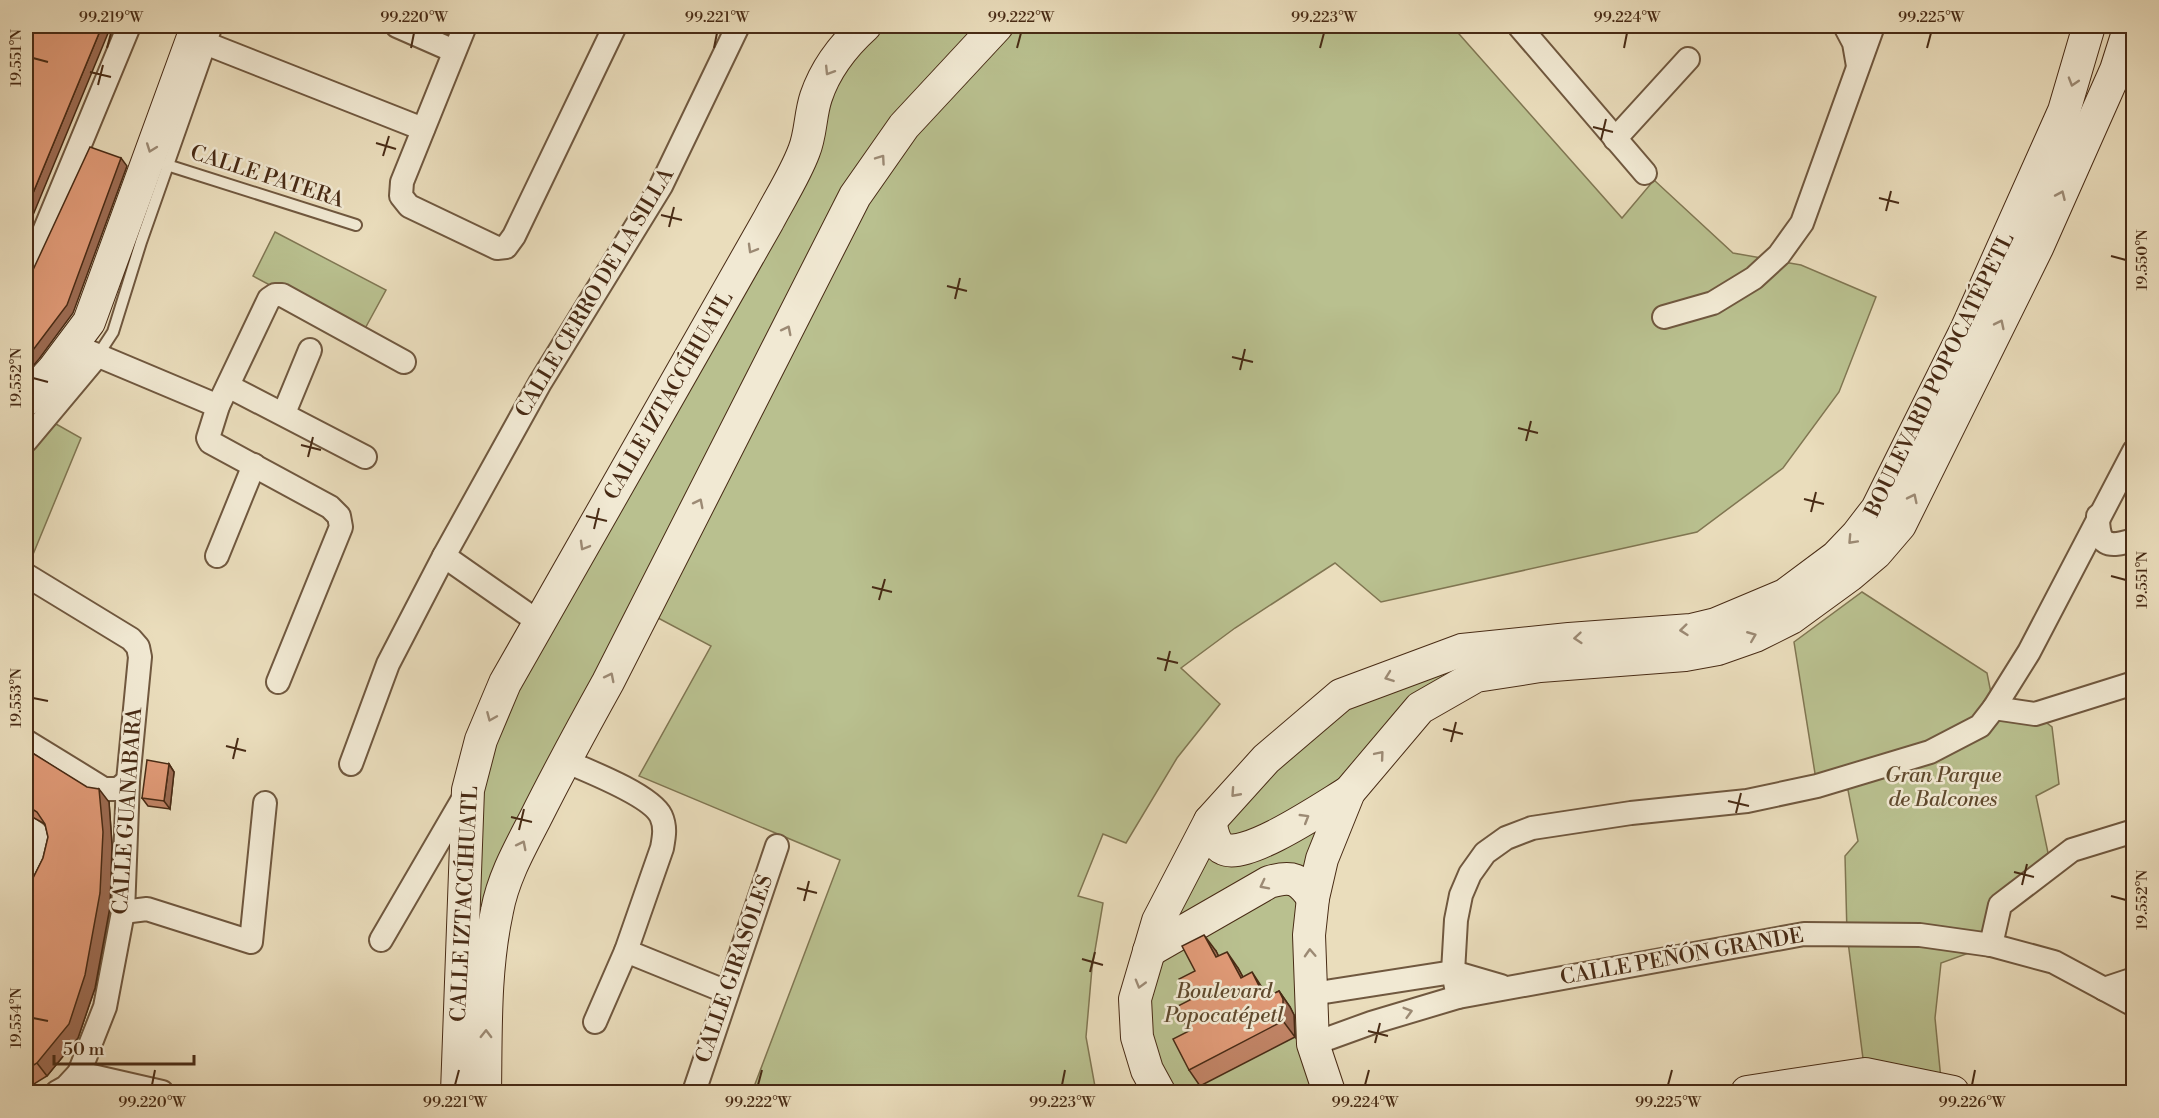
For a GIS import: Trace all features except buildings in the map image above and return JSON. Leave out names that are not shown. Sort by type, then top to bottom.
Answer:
[{"type":"street","points":[[26,275],[129,26]]},
{"type":"street","points":[[397,26],[454,51]]},
{"type":"street","points":[[465,26],[402,182],[401,196],[409,206],[497,248],[506,247],[514,237],[615,26]]},
{"type":"street","name":"CALLE CERRO DE LA SILLA","points":[[351,764],[388,664],[444,556],[540,383],[662,186],[738,26]]},
{"type":"street","name":"CALLE IZTACCÍHUATL","points":[[457,1092],[468,790],[481,740],[505,683],[768,221],[803,154],[809,137],[816,98],[823,81],[846,43],[865,26]]},
{"type":"street","points":[[485,1092],[487,981],[497,909],[514,860],[614,672],[855,196],[904,126],[997,26]]},
{"type":"street","points":[[1519,26],[1645,173]]},
{"type":"street","points":[[1845,26],[1854,43],[1858,66]]},
{"type":"street","points":[[1664,317],[1713,303],[1754,278],[1779,255],[1802,223],[1873,26]]},
{"type":"street","name":"BOULEVARD POPOCATÉPETL","points":[[1159,1092],[1147,1070],[1137,1037],[1136,999],[1158,921],[1210,821],[1266,759],[1341,694],[1462,650],[1690,630],[1716,624],[1785,595],[1836,557],[1857,535],[1877,510],[1967,328],[2064,111],[2089,26]]},
{"type":"street","name":"BOULEVARD POPOCATÉPETL","points":[[1328,1092],[1313,1044],[1309,935],[1313,898],[1322,859],[1349,792],[1420,708],[1476,675],[1540,666],[1685,655],[1718,649],[1755,636],[1791,618],[1876,553],[1900,525],[2037,248],[2116,70],[2130,26]]},
{"type":"street","points":[[26,441],[86,350],[89,322],[204,33],[423,129]]},
{"type":"street","points":[[1615,139],[1688,59]]},
{"type":"street","points":[[278,682],[341,527],[339,516],[330,507],[210,442],[208,438],[223,396],[269,299],[275,295],[282,295],[404,362]]},
{"type":"street","points":[[86,350],[223,396],[284,413],[365,457]]},
{"type":"street","points":[[26,400],[86,350]]},
{"type":"street","points":[[284,413],[310,350]]},
{"type":"street","points":[[1458,997],[1453,972],[1456,920],[1461,895],[1470,874],[1485,853],[1506,838],[1532,828],[1631,813],[1747,801],[1816,786],[1930,752],[1980,726],[2029,652],[2133,451]]},
{"type":"street","points":[[217,556],[254,465]]},
{"type":"street","points":[[2098,516],[2098,530],[2101,539],[2108,544],[2116,545],[2133,540]]},
{"type":"street","points":[[444,556],[540,623]]},
{"type":"street","name":"CALLE GUANABARA","points":[[26,575],[131,639],[138,647],[140,657],[128,781],[123,912],[105,1007],[69,1086]]},
{"type":"street","points":[[1994,708],[2035,714],[2133,683]]},
{"type":"street","points":[[26,741],[104,789],[118,789],[128,781]]},
{"type":"street","points":[[565,761],[610,781],[650,803],[661,815],[665,832],[662,848],[626,951],[596,1022]]},
{"type":"street","points":[[381,940],[468,790]]},
{"type":"street","points":[[1210,821],[1215,840],[1224,849],[1239,851],[1275,837],[1349,792]]},
{"type":"street","points":[[123,912],[147,909],[251,942],[265,803]]},
{"type":"street","points":[[26,827],[44,841],[45,854],[26,895]]},
{"type":"street","points":[[1991,945],[2000,905],[2072,850],[2133,831]]},
{"type":"street","name":"CALLE GIRASOLES","points":[[694,1092],[777,846]]},
{"type":"street","points":[[1149,951],[1269,882],[1282,878],[1294,879],[1303,884],[1313,898]]},
{"type":"street","name":"CALLE PEÑÓN GRANDE","points":[[1313,1044],[1371,1023],[1458,997],[1804,934],[1920,935],[1991,945],[2054,962],[2133,1005]]},
{"type":"street","points":[[626,951],[727,992]]},
{"type":"street","name":"CALLE PEÑÓN GRANDE","points":[[1312,994],[1453,972],[1506,987]]},
{"type":"street","points":[[2104,989],[2133,979]]},
{"type":"street","points":[[1747,1092],[1865,1074],[1914,1088],[1953,1092]]},
{"type":"street","points":[[69,1086],[162,1092]]},
{"type":"lane","points":[[86,350],[113,332],[167,165],[204,33]]},
{"type":"lane","name":"CALLE PATERA","points":[[167,165],[356,225]]},
{"type":"green space","points":[[885,26],[1452,26],[1622,218],[1654,180],[1733,253],[1801,265],[1876,297],[1839,392],[1783,468],[1697,532],[1381,602],[1335,563],[1235,628],[1181,668],[1220,704],[1177,758],[1126,843],[1103,834],[1078,896],[1103,903],[1092,968],[1086,1037],[1096,1092],[752,1092],[840,860],[639,776],[711,646],[638,610],[476,936],[482,791],[503,719],[539,643],[816,152],[841,68]]},
{"type":"green space","points":[[275,232],[386,290],[362,334],[253,276]]},
{"type":"green space","points":[[56,424],[81,438],[27,569],[26,457]]},
{"type":"green space","name":"Gran Parque de Balcones","points":[[1862,592],[1987,673],[1994,708],[2035,714],[2052,727],[2059,784],[2036,796],[2051,867],[2000,905],[1991,945],[1941,963],[1935,1018],[1942,1090],[1865,1074],[1847,934],[1845,856],[1858,841],[1848,790],[1817,786],[1794,642]]},
{"type":"green space","name":"Boulevard Popocatépetl","points":[[1517,648],[1420,708],[1322,859],[1330,1092],[1160,1092],[1136,999],[1210,821],[1341,695]]}]
